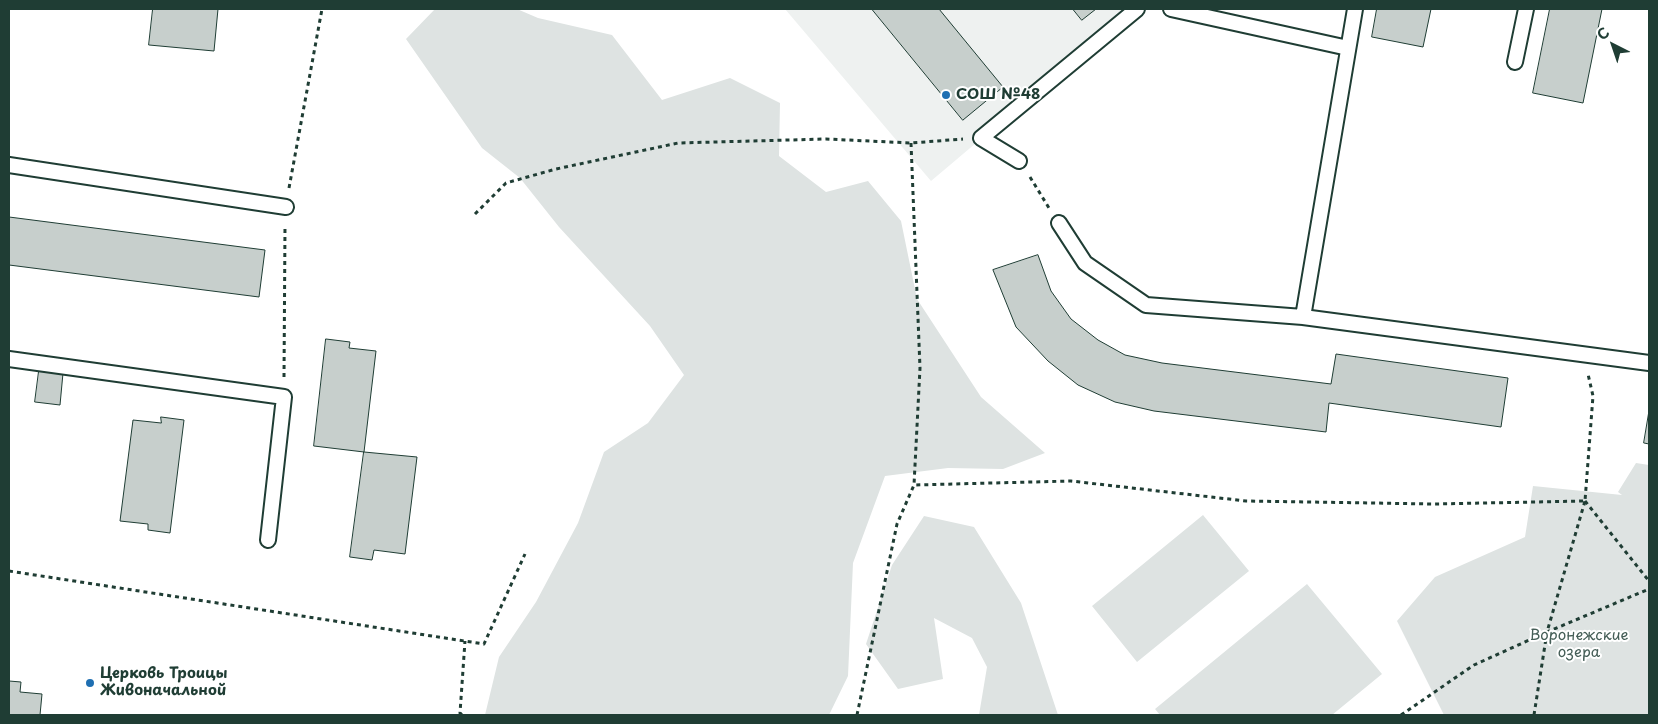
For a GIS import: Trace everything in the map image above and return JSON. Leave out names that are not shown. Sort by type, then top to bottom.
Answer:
[{"type":"lane","points":[[1020,161],[981,138],[1137,9]]},
{"type":"lane","points":[[1171,9],[1348,48]]},
{"type":"lane","points":[[1303,317],[1355,9]]},
{"type":"lane","points":[[1515,62],[1526,9]]},
{"type":"lane","points":[[9,165],[286,207]]},
{"type":"lane","points":[[1059,223],[1085,263],[1146,305],[1303,317],[1649,363]]},
{"type":"lane","points":[[9,359],[284,397],[268,540]]},
{"type":"path","points":[[475,214],[506,183],[556,169],[678,143],[826,140],[911,143],[981,138]]},
{"type":"path","points":[[857,715],[897,524],[914,485],[920,368],[911,143]]},
{"type":"path","points":[[1020,161],[1059,223]]},
{"type":"path","points":[[1534,715],[1547,632],[1585,501],[1593,396],[1584,354]]},
{"type":"path","points":[[914,485],[1071,481],[1246,501],[1434,504],[1585,501]]},
{"type":"path","points":[[1585,501],[1649,581]]},
{"type":"path","points":[[9,571],[484,644],[525,554]]},
{"type":"path","points":[[1401,715],[1474,666],[1547,632],[1649,590]]},
{"type":"path","points":[[462,715],[460,713],[466,641]]},
{"type":"shaded area","name":"СОШ №48","points":[[785,9],[1135,9],[931,181]]},
{"type":"green space","points":[[435,9],[517,9],[538,18],[612,35],[662,100],[730,78],[780,103],[779,156],[826,192],[868,181],[901,221],[917,299],[981,397],[1045,453],[1003,469],[948,468],[885,476],[853,563],[848,676],[829,715],[485,715],[499,657],[536,602],[578,523],[604,452],[648,423],[684,375],[650,326],[559,227],[520,178],[482,148],[406,39]]},
{"type":"green space","name":"Воронежские озера","points":[[1636,463],[1649,465],[1649,715],[1444,715],[1397,621],[1435,577],[1525,537],[1533,486],[1622,495],[1618,492]]},
{"type":"green space","points":[[1203,515],[1249,571],[1137,662],[1092,606]]},
{"type":"green space","points":[[924,516],[974,527],[1021,603],[1058,715],[979,715],[987,667],[972,638],[934,618],[943,679],[898,689],[866,644],[892,565]]},
{"type":"green space","points":[[1307,584],[1382,674],[1332,715],[1160,715],[1155,709]]},
{"type":"building","points":[[153,9],[218,9],[214,51],[149,45]]},
{"type":"building","points":[[872,9],[939,9],[1003,87],[963,120]]},
{"type":"building","points":[[1073,9],[1096,9],[1082,20]]},
{"type":"building","points":[[1377,9],[1431,9],[1423,47],[1372,37]]},
{"type":"building","points":[[1550,9],[1602,9],[1583,103],[1533,93]]},
{"type":"building","points":[[9,217],[265,250],[259,297],[9,265]]},
{"type":"building","points":[[1038,255],[1051,291],[1071,319],[1098,340],[1125,355],[1162,363],[1331,384],[1336,354],[1508,378],[1501,427],[1329,403],[1326,432],[1154,411],[1115,402],[1078,385],[1048,361],[1016,327],[993,270]]},
{"type":"building","points":[[326,339],[350,342],[349,348],[376,351],[364,452],[314,446]]},
{"type":"building","points":[[39,371],[63,373],[60,405],[35,402]]},
{"type":"building","points":[[1649,411],[1649,444],[1644,443]]},
{"type":"building","points":[[161,417],[184,420],[170,533],[148,530],[148,524],[120,521],[133,420],[161,423]]},
{"type":"building","points":[[364,452],[417,457],[405,554],[374,550],[372,560],[350,557]]},
{"type":"building","points":[[9,681],[21,682],[20,692],[42,694],[40,715],[9,715]]},
{"type":"place","name":"СОШ №48","points":[[946,95]]},
{"type":"place","name":"Церковь Троицы Живоначальной","points":[[90,683]]}]
